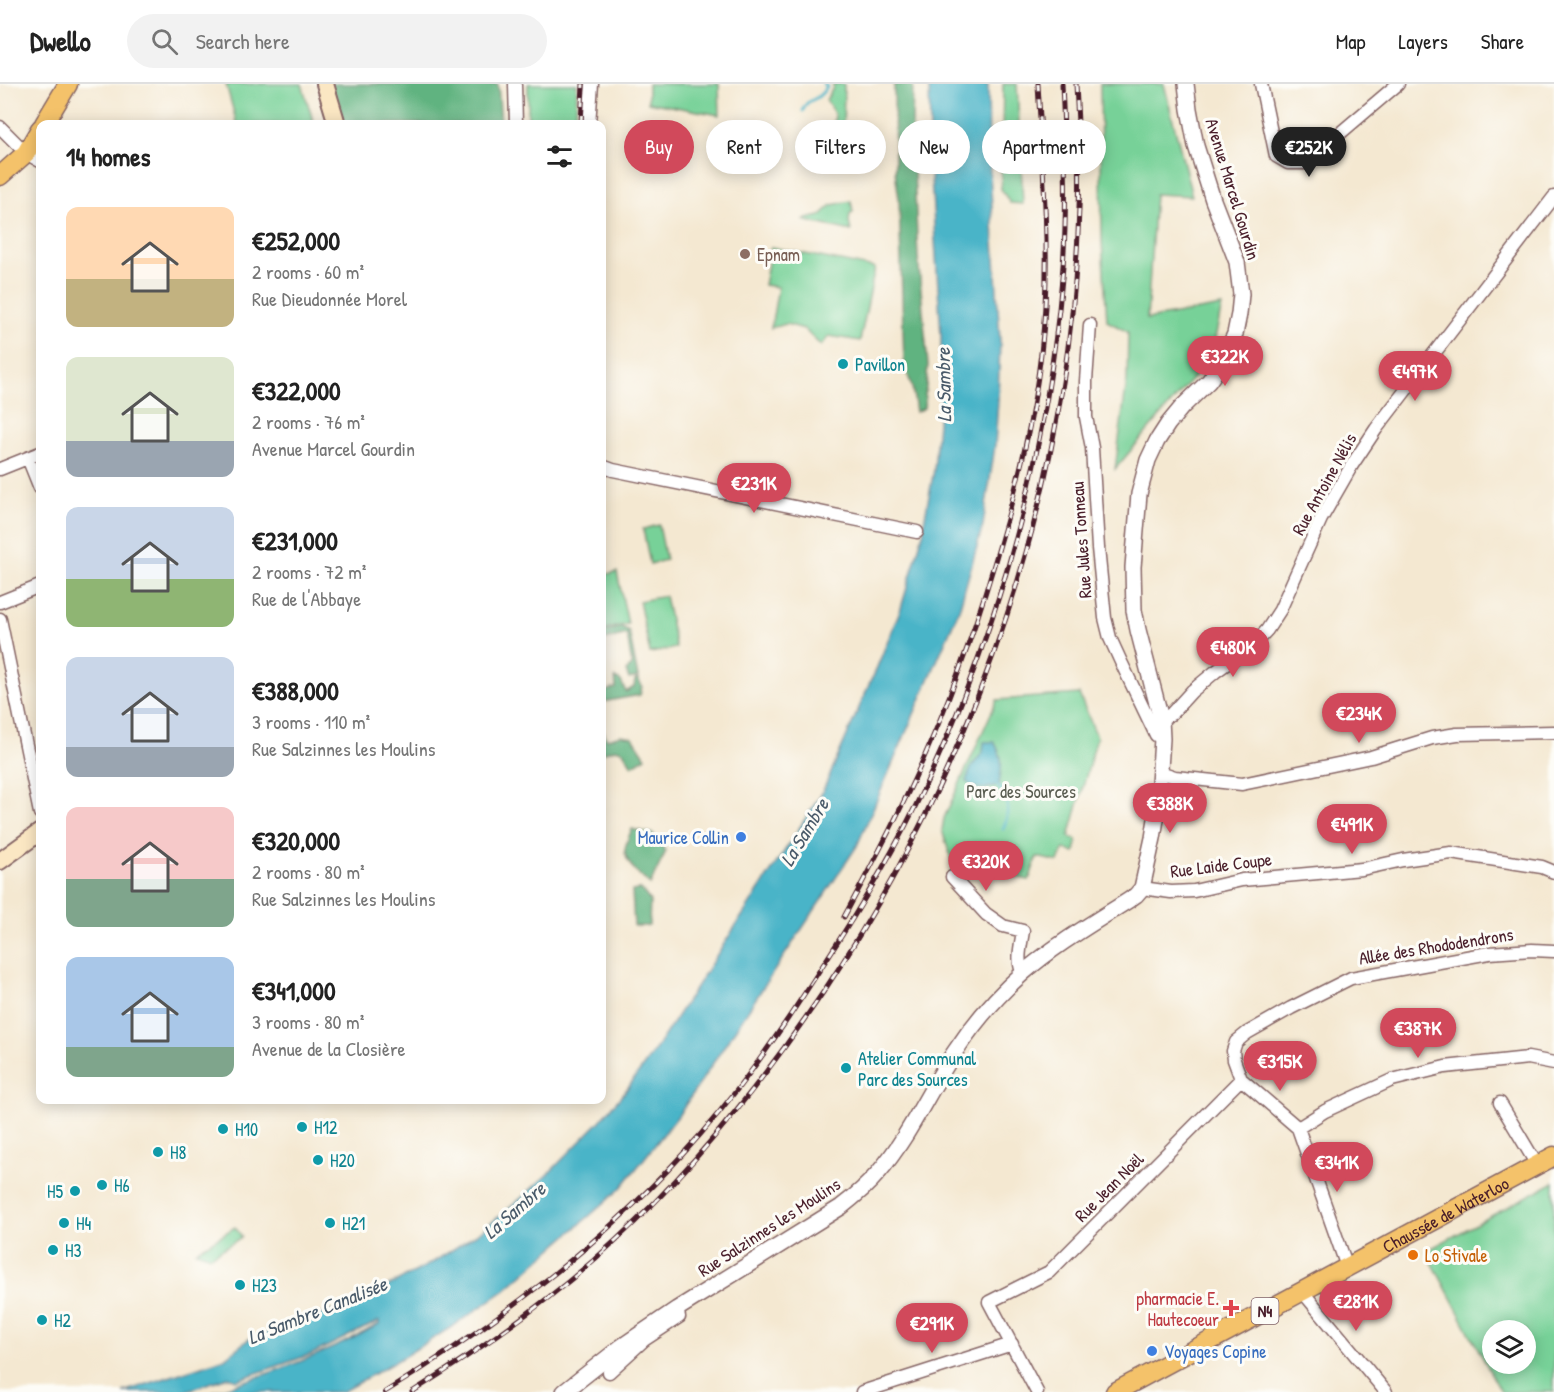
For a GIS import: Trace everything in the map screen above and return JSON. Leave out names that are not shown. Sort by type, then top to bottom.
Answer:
[{"type":"main road","points":[[46,120],[69,84]]},
{"type":"main road","points":[[325,84],[336,120]]},
{"type":"main road","points":[[0,176],[33,157]]},
{"type":"main road","points":[[0,861],[36,835]]},
{"type":"main road","name":"Chaussée de Waterloo","points":[[1115,1392],[1554,1156]]},
{"type":"street","points":[[515,84],[516,120]]},
{"type":"street","points":[[590,120],[592,84]]},
{"type":"street","name":"Avenue Marcel Gourdin","points":[[1162,739],[1161,719],[1134,610],[1132,587],[1139,494],[1148,459],[1157,441],[1175,415],[1209,381],[1226,354],[1239,314],[1241,294],[1237,262],[1212,200],[1196,146],[1186,84]]},
{"type":"street","points":[[1261,84],[1276,156],[1288,163],[1305,163],[1398,84]]},
{"type":"street","points":[[0,127],[33,157]]},
{"type":"street","name":"Rue Antoine Nélis","points":[[1161,719],[1171,714],[1192,691],[1215,672],[1254,645],[1267,630],[1280,610],[1321,519],[1352,465],[1376,429],[1554,196]]},
{"type":"street","name":"Rue Jules Tonneau","points":[[1090,325],[1086,417],[1092,448],[1105,618],[1110,638],[1135,692],[1156,735],[1162,739]]},
{"type":"street","points":[[0,469],[36,455]]},
{"type":"street","points":[[28,458],[36,478]]},
{"type":"street","points":[[606,467],[917,532]]},
{"type":"street","points":[[0,602],[36,588]]},
{"type":"street","points":[[0,619],[36,794]]},
{"type":"street","points":[[1160,772],[1175,777],[1242,784],[1371,757],[1432,738],[1456,734],[1554,732]]},
{"type":"street","points":[[1142,888],[1153,838],[1162,739]]},
{"type":"street","name":"Rue Laide Coupe","points":[[1142,888],[1171,892],[1194,891],[1242,879],[1362,869],[1451,853],[1542,867],[1554,872]]},
{"type":"street","points":[[952,877],[986,914],[1003,926],[1023,931],[1019,962],[1023,974]]},
{"type":"street","name":"Rue Salzinnes les Moulins","points":[[564,1392],[621,1347],[677,1309],[841,1207],[867,1185],[889,1158],[955,1052],[978,1022],[1023,974],[1059,945],[1129,900],[1142,888]]},
{"type":"street","name":"Allée des Rhododendrons","points":[[1241,1079],[1234,1060],[1233,1051],[1236,1042],[1290,1008],[1351,978],[1489,953],[1554,951]]},
{"type":"street","points":[[1299,1128],[1325,1111],[1392,1080],[1445,1067],[1518,1059],[1528,1058],[1554,1063]]},
{"type":"street","points":[[1241,1079],[1299,1128],[1347,1267]]},
{"type":"street","name":"Rue Jean Noël","points":[[1012,1344],[989,1302],[1049,1272],[1241,1079]]},
{"type":"street","points":[[1500,1103],[1537,1165]]},
{"type":"street","points":[[1302,1291],[1386,1392]]},
{"type":"street","points":[[609,1372],[644,1340],[680,1317],[677,1309]]},
{"type":"street","points":[[862,1392],[1012,1344],[1037,1392]]},
{"type":"green space","points":[[226,84],[302,84],[313,120],[236,120]]},
{"type":"green space","points":[[329,84],[498,84],[501,120],[341,120]]},
{"type":"green space","points":[[528,84],[577,84],[576,120],[528,120]]},
{"type":"green space","points":[[648,84],[719,84],[720,115],[648,102]]},
{"type":"green space","points":[[833,84],[844,84],[843,120],[834,120],[834,113],[826,100]]},
{"type":"green space","points":[[894,84],[913,84],[912,120],[898,120],[898,174],[914,174],[918,257],[928,365],[924,408],[916,412],[912,387],[904,363],[899,199],[895,171]]},
{"type":"green space","points":[[1003,84],[1017,84],[1019,120],[1002,120]]},
{"type":"green space","points":[[1100,84],[1164,84],[1192,196],[1155,194],[1147,319],[1222,306],[1211,357],[1115,469],[1127,380],[1128,332],[1107,321],[1102,242],[1101,174],[1106,174],[1106,120],[1100,120]]},
{"type":"green space","points":[[1001,174],[1022,174],[1023,204],[1010,203],[1001,189]]},
{"type":"green space","points":[[851,201],[853,212],[850,213],[849,222],[851,231],[802,220],[820,216],[832,205]]},
{"type":"green space","points":[[771,247],[875,268],[860,341],[829,336],[821,346],[804,329],[786,324],[771,328],[778,287],[764,285]]},
{"type":"green space","points":[[659,525],[666,560],[650,564],[643,529]]},
{"type":"green space","points":[[617,572],[628,624],[606,629],[606,574]]},
{"type":"green space","points":[[665,596],[676,648],[650,653],[639,601]]},
{"type":"green space","points":[[622,627],[629,631],[638,677],[629,679],[626,671],[632,666],[627,634],[606,640],[606,631]]},
{"type":"green space","points":[[615,678],[621,681],[626,692],[634,687],[635,680],[638,679],[642,686],[640,695],[606,701],[606,691],[616,688]]},
{"type":"green space","name":"Parc des Sources","points":[[1079,694],[1097,737],[1069,837],[1077,840],[1075,853],[1064,849],[1058,862],[1037,857],[1029,880],[998,873],[995,846],[953,865],[942,830],[944,818],[997,700]]},
{"type":"green space","points":[[621,735],[633,737],[646,757],[632,766],[623,751],[615,749],[606,752],[606,737],[607,739]]},
{"type":"green space","points":[[632,829],[653,834],[666,851],[650,885],[632,867],[625,853]]},
{"type":"green space","points":[[641,889],[650,901],[649,926],[634,926],[632,891]]},
{"type":"green space","points":[[1554,1182],[1554,1392],[1501,1392],[1491,1374],[1536,1374],[1536,1320],[1482,1320],[1482,1356],[1426,1251]]},
{"type":"green space","points":[[235,1227],[242,1237],[211,1256],[196,1251]]},
{"type":"water","name":"La Sambre","points":[[929,84],[988,84],[988,120],[982,120],[982,174],[990,174],[1000,341],[995,446],[983,525],[959,610],[857,846],[678,1116],[620,1189],[504,1291],[453,1326],[342,1392],[212,1392],[318,1354],[359,1335],[379,1324],[379,1321],[312,1354],[237,1380],[228,1377],[183,1392],[123,1392],[223,1359],[249,1339],[367,1297],[435,1261],[480,1232],[520,1199],[600,1121],[627,1089],[657,1047],[822,793],[901,608],[924,530],[934,470],[941,387],[941,335],[931,174],[970,174],[970,120],[930,120]]},
{"type":"water","points":[[984,742],[994,742],[1001,758],[1001,767],[999,784],[982,789],[966,781],[972,766],[983,752]]},
{"type":"waterway","points":[[803,111],[806,104],[825,90],[827,87],[824,84]]},
{"type":"waterway","points":[[997,785],[1008,806],[1003,829]]},
{"type":"railway","points":[[581,120],[583,84]]},
{"type":"railway","points":[[844,917],[909,790],[950,695],[986,590],[1024,452],[1040,364],[1045,306],[1046,223],[1038,84]]},
{"type":"railway","points":[[385,1392],[465,1340],[542,1284],[614,1222],[682,1155],[756,1065],[789,1017],[863,902],[902,833],[952,726],[976,664],[1016,538],[1032,474],[1055,344],[1064,254],[1065,157],[1062,84]]},
{"type":"railway","points":[[412,1392],[543,1302],[616,1240],[674,1183],[727,1122],[824,991],[879,902],[928,810],[970,715],[1006,617],[1035,517],[1057,415],[1072,312],[1079,208],[1076,84]]},
{"type":"place","name":"Epnam","points":[[745,254]]},
{"type":"place","name":"Pavillon","points":[[843,364]]},
{"type":"place","name":"Maurice Collin","points":[[741,837]]},
{"type":"place","name":"Atelier Communal Parc des Sources","points":[[846,1068]]},
{"type":"place","name":"H12","points":[[302,1127]]},
{"type":"place","name":"H10","points":[[223,1129]]},
{"type":"place","name":"H8","points":[[158,1152]]},
{"type":"place","name":"H20","points":[[318,1160]]},
{"type":"place","name":"H6","points":[[102,1185]]},
{"type":"place","name":"H5","points":[[75,1191]]},
{"type":"place","name":"H4","points":[[64,1223]]},
{"type":"place","name":"H21","points":[[330,1223]]},
{"type":"place","name":"H3","points":[[53,1250]]},
{"type":"place","name":"Lo Stivale","points":[[1413,1255]]},
{"type":"place","name":"H23","points":[[240,1285]]},
{"type":"place","name":"pharmacie E. Hautecoeur","points":[[1231,1308]]},
{"type":"place","name":"H2","points":[[42,1320]]},
{"type":"place","name":"Voyages Copine","points":[[1152,1351]]},
{"type":"water label","name":"La Sambre Canalisée","points":[[317,1310]]}]
